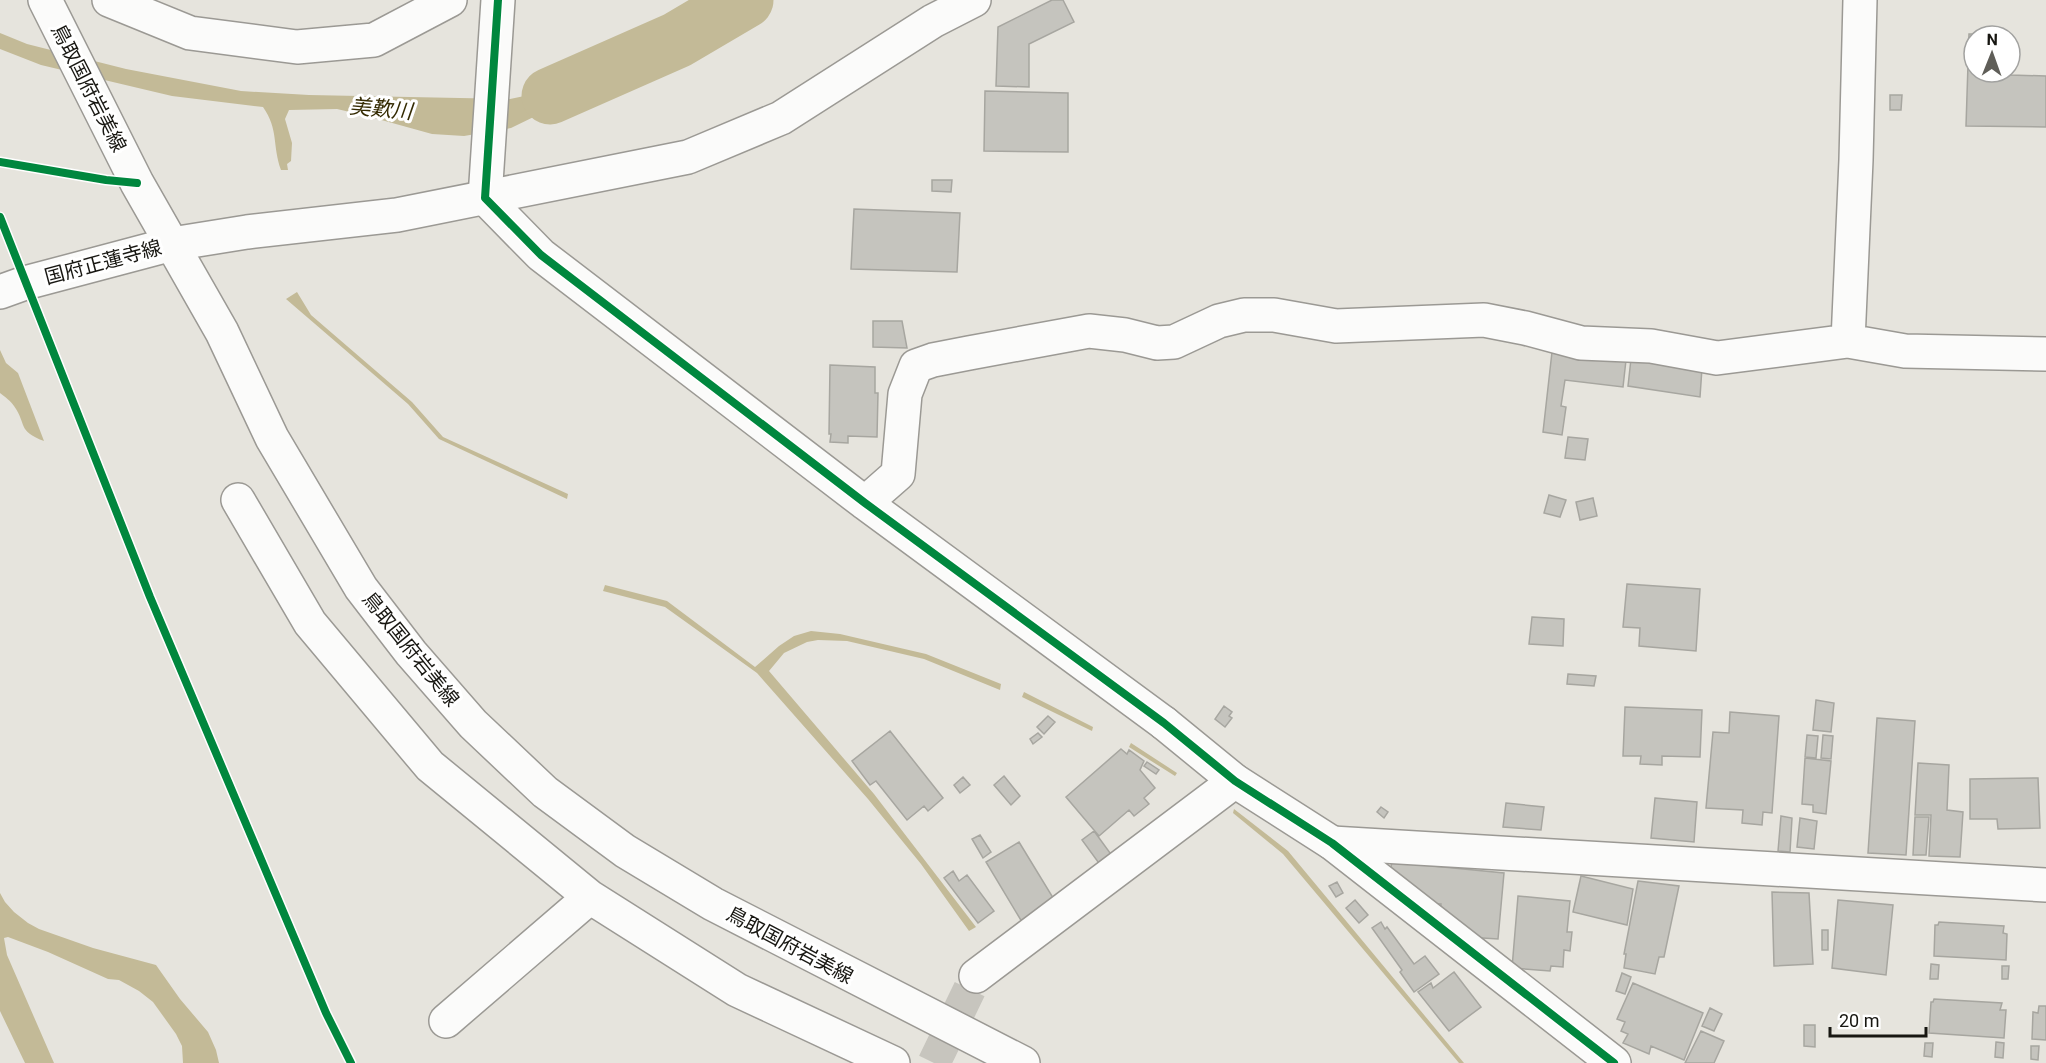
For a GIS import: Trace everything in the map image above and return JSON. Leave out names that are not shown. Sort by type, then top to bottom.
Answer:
[{"type":"street","points":[[109,0],[190,33],[297,47],[374,40],[450,0]]},
{"type":"street","points":[[498,0],[485,198],[541,255],[865,503],[1164,723],[1235,781],[1332,843],[1614,1063]]},
{"type":"street","name":"国府正蓮寺線","points":[[10,289],[172,244],[247,232],[397,215],[688,157],[781,118],[933,21],[974,0]]},
{"type":"street","points":[[1848,341],[1860,0]]},
{"type":"street","name":"鳥取国府岩美線","points":[[49,9],[132,172],[222,332],[272,438],[361,588],[411,653],[473,724],[545,792],[625,851],[713,904],[1023,1063]]},
{"type":"street","points":[[865,503],[898,474],[905,394],[916,366],[933,360],[1089,331],[1125,335],[1156,343],[1174,342],[1219,321],[1244,315],[1274,315],[1336,326],[1484,320],[1581,343],[1651,346],[1717,358],[1848,341],[1905,351],[2046,354]]},
{"type":"street","points":[[238,500],[310,623],[430,766],[590,897],[737,990],[893,1063]]},
{"type":"street","points":[[976,976],[1235,781]]},
{"type":"street","points":[[1332,843],[2046,885]]},
{"type":"street","points":[[446,1021],[590,897]]},
{"type":"path","points":[[0,162],[106,180],[132,172]]},
{"type":"path","points":[[0,217],[10,289],[150,597],[326,1012],[351,1063]]},
{"type":"water","points":[[0,33],[27,44],[126,69],[241,91],[309,95],[510,99],[534,94],[616,56],[626,72],[511,128],[464,136],[432,134],[337,109],[289,110],[285,119],[292,143],[291,161],[287,164],[288,170],[281,170],[271,123],[263,107],[172,96],[41,65],[0,49]]},
{"type":"water","points":[[297,292],[311,315],[412,402],[443,437],[568,494],[567,499],[439,439],[408,404],[286,299]]},
{"type":"water","points":[[0,350],[6,363],[18,373],[44,441],[26,430],[13,404],[0,393]]},
{"type":"water","points":[[605,585],[667,601],[755,667],[794,636],[811,631],[840,634],[926,654],[1001,684],[1000,690],[924,659],[847,641],[807,642],[784,653],[769,671],[874,794],[976,927],[969,931],[921,864],[868,799],[757,673],[665,607],[603,591]]},
{"type":"water","points":[[1024,692],[1093,727],[1092,731],[1022,697]]},
{"type":"water","points":[[1131,743],[1177,773],[1175,776],[1129,747]]},
{"type":"water","points":[[1234,809],[1288,851],[1464,1063],[1459,1063],[1283,854],[1233,813]]},
{"type":"water","points":[[0,893],[14,912],[39,929],[93,948],[156,965],[180,999],[208,1032],[219,1063],[183,1063],[182,1046],[176,1034],[153,1002],[139,991],[119,980],[108,979],[8,937],[4,938],[7,955],[54,1063],[25,1063],[0,1011]]},
{"type":"building","points":[[1052,0],[1063,0],[1074,22],[1029,44],[1029,87],[996,86],[998,27]]},
{"type":"building","points":[[2022,75],[2046,76],[2046,127],[1966,126],[1967,84],[2022,84]]},
{"type":"building","points":[[985,91],[1068,93],[1068,152],[984,151]]},
{"type":"building","points":[[1890,95],[1902,95],[1901,110],[1890,110]]},
{"type":"building","points":[[932,180],[952,180],[951,192],[932,191]]},
{"type":"building","points":[[854,209],[960,213],[957,272],[851,269]]},
{"type":"building","points":[[873,321],[902,321],[907,348],[873,347]]},
{"type":"building","points":[[1552,352],[1626,360],[1623,387],[1565,380],[1561,406],[1566,407],[1562,435],[1543,432]]},
{"type":"building","points":[[1631,359],[1702,368],[1700,397],[1628,386]]},
{"type":"building","points":[[830,365],[875,367],[875,393],[878,393],[877,437],[848,436],[848,443],[830,442]]},
{"type":"building","points":[[1568,437],[1588,439],[1585,460],[1565,458]]},
{"type":"building","points":[[1549,495],[1566,500],[1560,517],[1544,513]]},
{"type":"building","points":[[1593,498],[1597,516],[1580,520],[1576,502]]},
{"type":"building","points":[[1627,584],[1700,589],[1696,651],[1639,646],[1640,628],[1623,627]]},
{"type":"building","points":[[1532,617],[1564,619],[1563,646],[1529,644]]},
{"type":"building","points":[[1568,674],[1596,676],[1594,686],[1567,684]]},
{"type":"building","points":[[1816,700],[1834,703],[1831,732],[1813,730]]},
{"type":"building","points":[[1224,706],[1232,712],[1229,716],[1232,718],[1225,727],[1215,719]]},
{"type":"building","points":[[1625,707],[1702,710],[1700,757],[1662,756],[1662,765],[1640,764],[1641,756],[1623,756]]},
{"type":"building","points":[[1730,712],[1779,716],[1772,813],[1763,812],[1762,825],[1742,823],[1743,810],[1706,808],[1713,732],[1729,733]]},
{"type":"building","points":[[1048,716],[1055,722],[1044,734],[1037,727]]},
{"type":"building","points":[[1877,718],[1915,721],[1906,855],[1868,853]]},
{"type":"building","points":[[890,731],[943,798],[928,811],[924,806],[907,820],[876,781],[870,785],[852,761]]},
{"type":"building","points":[[1038,733],[1042,737],[1033,744],[1030,739]]},
{"type":"building","points":[[1807,735],[1818,736],[1816,758],[1805,757]]},
{"type":"building","points":[[1823,735],[1833,736],[1831,759],[1821,758]]},
{"type":"building","points":[[1121,749],[1127,754],[1129,750],[1144,761],[1140,770],[1155,788],[1144,798],[1149,804],[1134,816],[1129,810],[1099,836],[1066,797]]},
{"type":"building","points":[[1805,758],[1831,761],[1826,814],[1813,812],[1813,805],[1802,804]]},
{"type":"building","points":[[1147,762],[1159,770],[1156,774],[1144,766]]},
{"type":"building","points":[[1918,763],[1949,765],[1947,810],[1963,812],[1960,857],[1929,856],[1931,815],[1915,815]]},
{"type":"building","points":[[1004,776],[1020,796],[1011,805],[994,785]]},
{"type":"building","points":[[963,777],[970,785],[960,793],[954,785]]},
{"type":"building","points":[[2038,778],[2040,828],[1998,829],[1997,819],[1970,819],[1970,779]]},
{"type":"building","points":[[1655,798],[1697,802],[1694,842],[1651,838]]},
{"type":"building","points":[[1506,803],[1544,807],[1541,830],[1503,827]]},
{"type":"building","points":[[1381,807],[1388,812],[1384,818],[1377,812]]},
{"type":"building","points":[[1781,816],[1792,818],[1790,852],[1778,851]]},
{"type":"building","points":[[1915,817],[1929,817],[1926,855],[1913,855]]},
{"type":"building","points":[[1800,818],[1817,821],[1814,849],[1797,847]]},
{"type":"building","points":[[1094,831],[1113,857],[1101,866],[1082,840]]},
{"type":"building","points":[[980,835],[991,852],[983,858],[972,839]]},
{"type":"building","points":[[1019,842],[1055,901],[1022,922],[986,862]]},
{"type":"building","points":[[1392,862],[1504,873],[1498,939],[1467,937],[1440,917],[1441,904],[1424,903],[1389,876]]},
{"type":"building","points":[[953,871],[959,881],[967,875],[994,911],[978,923],[944,878]]},
{"type":"building","points":[[1581,876],[1633,889],[1627,925],[1573,912]]},
{"type":"building","points":[[1638,881],[1679,886],[1664,957],[1659,957],[1655,974],[1624,968],[1626,954],[1624,954]]},
{"type":"building","points":[[1337,882],[1343,893],[1336,897],[1329,886]]},
{"type":"building","points":[[1772,892],[1809,893],[1813,964],[1774,966]]},
{"type":"building","points":[[1518,896],[1570,901],[1567,932],[1572,932],[1570,951],[1564,950],[1563,967],[1551,966],[1550,971],[1512,968]]},
{"type":"building","points":[[1355,900],[1368,915],[1359,923],[1346,908]]},
{"type":"building","points":[[1838,900],[1893,905],[1886,975],[1832,968]]},
{"type":"building","points":[[1381,922],[1414,964],[1425,956],[1439,974],[1414,992],[1400,972],[1402,970],[1372,928]]},
{"type":"building","points":[[1939,922],[2004,926],[2003,933],[2007,934],[2006,960],[1934,956],[1935,925]]},
{"type":"building","points":[[1822,930],[1828,930],[1828,950],[1822,950]]},
{"type":"building","points":[[1931,964],[1939,965],[1938,979],[1930,979]]},
{"type":"building","points":[[2002,966],[2009,966],[2008,979],[2002,979]]},
{"type":"building","points":[[1454,972],[1481,1007],[1449,1031],[1418,992],[1431,983],[1433,988]]},
{"type":"building","points":[[1622,973],[1631,977],[1625,994],[1616,991]]},
{"type":"building","points":[[1633,983],[1703,1013],[1684,1060],[1651,1046],[1649,1054],[1623,1043],[1628,1034],[1621,1031],[1625,1022],[1617,1019]]},
{"type":"building","points":[[1934,999],[2002,1003],[2000,1010],[2006,1010],[2004,1038],[1929,1033],[1931,1002]]},
{"type":"building","points":[[2039,1006],[2046,1006],[2046,1040],[2032,1039],[2033,1012],[2038,1013]]},
{"type":"building","points":[[1710,1008],[1722,1014],[1714,1031],[1702,1026]]},
{"type":"building","points":[[1804,1025],[1815,1025],[1815,1047],[1804,1046]]},
{"type":"building","points":[[1701,1031],[1724,1041],[1714,1063],[1685,1063]]},
{"type":"building","points":[[1996,1042],[2004,1043],[2003,1058],[1995,1057]]},
{"type":"building","points":[[1925,1043],[1933,1043],[1932,1057],[1924,1056]]},
{"type":"building","points":[[2031,1046],[2039,1046],[2038,1060],[2031,1059]]},
{"type":"waterway","name":"美歎川","points":[[550,96],[677,40],[745,0]]},
{"type":"tunnel","points":[[934,1063],[976,976]]},
{"type":"cycle path","points":[[498,0],[485,198],[541,255],[865,503],[1164,723],[1235,781],[1332,843],[1614,1063]]},
{"type":"cycle path","points":[[0,162],[137,183]]},
{"type":"cycle path","points":[[0,217],[150,597],[326,1013],[351,1063]]}]
